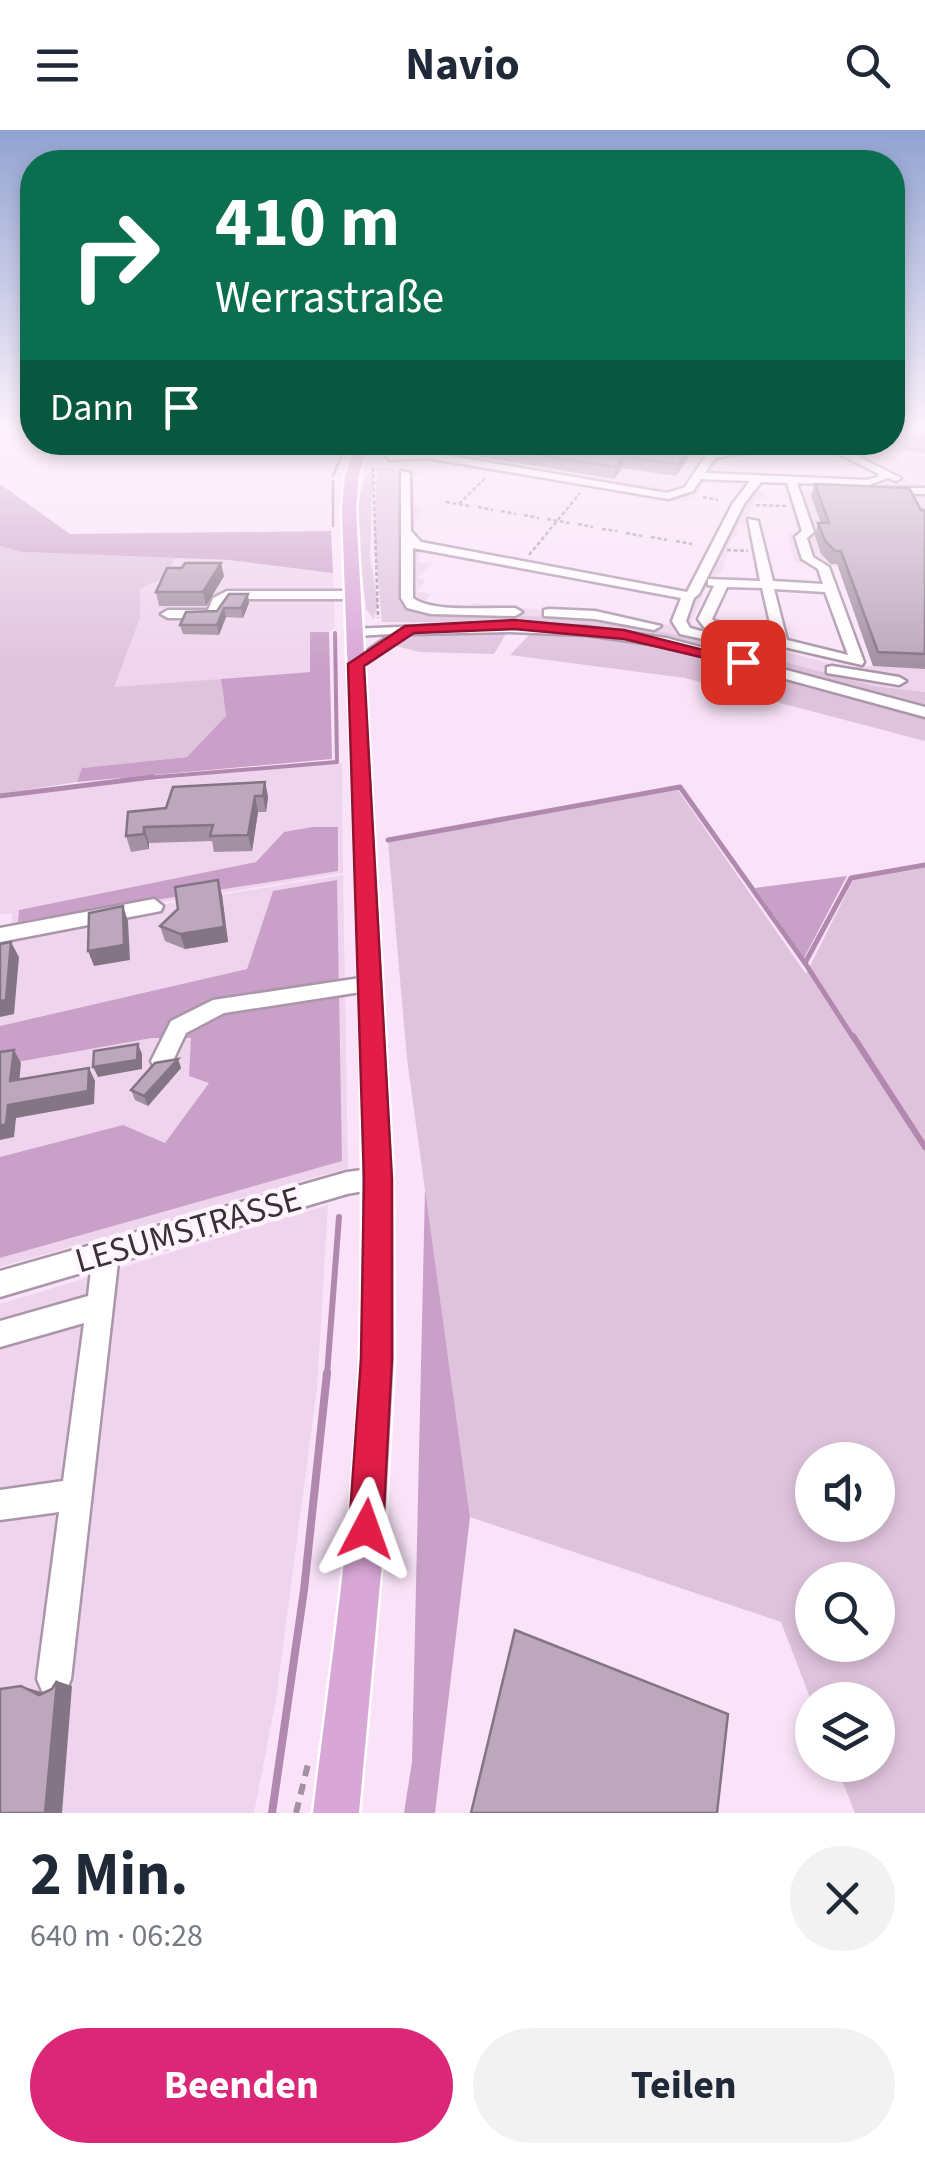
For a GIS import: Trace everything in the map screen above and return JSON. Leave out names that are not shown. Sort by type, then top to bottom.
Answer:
[{"type":"main road","points":[[336,1813],[366,1529],[377,1359],[378,1180],[354,822],[356,664],[349,507]]},
{"type":"street","points":[[406,507],[407,598],[423,609],[580,614],[680,628],[856,662],[823,567],[808,559],[801,537],[808,532],[800,507]]},
{"type":"street","points":[[680,628],[688,596],[737,507]]},
{"type":"street","points":[[406,510],[425,510]]},
{"type":"street","points":[[752,522],[777,649]]},
{"type":"street","points":[[407,537],[430,550],[688,596]]},
{"type":"street","points":[[407,557],[430,550]]},
{"type":"street","points":[[699,582],[830,588]]},
{"type":"street","points":[[722,583],[706,622],[864,678],[898,681]]},
{"type":"street","points":[[168,614],[213,614],[218,601],[227,595],[354,594]]},
{"type":"street","points":[[355,632],[514,625],[624,634],[925,712]]},
{"type":"street","points":[[356,664],[411,629]]},
{"type":"street","points":[[0,935],[154,906]]},
{"type":"street","points":[[162,1060],[178,1027],[220,1006],[367,984]]},
{"type":"street","name":"LESUMSTRASSE","points":[[0,1284],[347,1182],[378,1180]]},
{"type":"street","points":[[54,1679],[106,1254]]},
{"type":"street","points":[[0,1334],[100,1306]]},
{"type":"street","points":[[0,1506],[77,1494]]},
{"type":"path","points":[[373,507],[372,558],[380,611],[375,632]]},
{"type":"path","points":[[478,507],[492,510]]},
{"type":"path","points":[[520,567],[569,507]]},
{"type":"path","points":[[501,511],[516,514]]},
{"type":"path","points":[[524,515],[539,518]]},
{"type":"path","points":[[548,519],[569,523]]},
{"type":"path","points":[[578,524],[593,527]]},
{"type":"path","points":[[602,528],[617,531]]},
{"type":"path","points":[[626,533],[642,536]]},
{"type":"path","points":[[651,537],[667,540]]},
{"type":"path","points":[[676,542],[692,544]]},
{"type":"path","points":[[723,550],[754,552]]},
{"type":"path","points":[[296,1813],[314,1744]]},
{"type":"shaded area","points":[[0,507],[32,507],[70,534],[331,531],[333,573],[229,560],[22,552],[0,546]]},
{"type":"shaded area","points":[[359,507],[372,507],[370,556],[378,603],[374,619],[366,609]]},
{"type":"shaded area","points":[[375,507],[399,507],[402,600],[404,607],[414,612],[621,623],[707,641],[875,686],[925,692],[925,706],[860,692],[698,646],[630,633],[524,624],[382,622],[374,539]]},
{"type":"shaded area","points":[[399,507],[420,507],[422,513],[414,528],[417,537],[427,544],[417,561],[431,564],[417,578],[426,580],[416,591],[431,594],[424,603],[470,607],[473,603],[562,612],[566,607],[669,625],[731,507],[756,507],[750,507],[747,524],[737,527],[738,534],[732,539],[722,572],[714,577],[715,588],[707,587],[691,623],[846,668],[873,666],[838,566],[795,563],[787,532],[798,532],[791,507],[925,507],[925,692],[875,686],[707,641],[621,623],[414,612],[404,607]]},
{"type":"shaded area","points":[[0,546],[22,552],[175,558],[166,577],[140,589],[140,618],[114,687],[221,679],[226,716],[187,757],[83,768],[77,782],[0,794]]},
{"type":"shaded area","points":[[175,558],[229,560],[333,573],[335,627],[329,632],[310,633],[311,672],[113,688],[140,618],[139,589],[166,577]]},
{"type":"shaded area","points":[[508,630],[494,654],[420,652],[388,644],[432,632]]},
{"type":"shaded area","points":[[533,631],[655,643],[925,716],[925,741],[685,678],[510,655]]},
{"type":"shaded area","points":[[310,632],[329,632],[332,759],[77,782],[82,768],[187,757],[226,716],[221,679],[310,672]]},
{"type":"shaded area","points":[[342,763],[343,873],[11,927],[12,913],[0,914],[0,799],[73,787]],"holes":[[[338,828],[338,871],[18,921],[20,910],[256,862],[284,832]]]},
{"type":"shaded area","points":[[678,790],[806,974],[853,880],[925,867],[925,1813],[855,1813],[843,1782],[895,1782],[895,1682],[804,1682],[796,1662],[895,1662],[895,1562],[795,1562],[795,1659],[781,1622],[470,1517],[407,1059],[388,842]]},
{"type":"shaded area","points":[[338,827],[338,871],[18,922],[19,910],[256,862],[284,832]]},
{"type":"shaded area","points":[[343,875],[348,1168],[0,1267],[0,1258],[342,1160],[273,891],[247,969],[0,1026],[0,939],[177,902]]},
{"type":"shaded area","points":[[847,876],[804,958],[755,888]]},
{"type":"shaded area","points":[[337,880],[342,1161],[0,1258],[0,1157],[123,1125],[165,1143],[209,1083],[189,1076],[191,1038],[152,1038],[0,1065],[0,1026],[247,969],[273,891]]},
{"type":"shaded area","points":[[152,1038],[192,1038],[210,1083],[165,1143],[123,1125],[0,1157],[0,1065]]},
{"type":"shaded area","points":[[425,1189],[470,1517],[435,1813],[404,1813],[412,1762]]},
{"type":"shaded area","points":[[328,1205],[317,1389],[276,1699],[254,1813],[0,1813],[0,1304]]},
{"type":"building","points":[[823,507],[919,507],[925,510],[925,654],[878,652],[841,551],[835,551],[825,541],[818,523],[829,523]]},
{"type":"building","points":[[185,563],[221,563],[203,592],[156,592],[167,568],[182,568]]},
{"type":"building","points":[[229,594],[248,594],[241,608],[224,608],[217,625],[180,625],[186,612],[217,611]]},
{"type":"building","points":[[265,782],[263,796],[255,796],[248,835],[210,836],[213,825],[144,827],[144,834],[126,836],[128,812],[166,808],[173,787]]},
{"type":"building","points":[[218,880],[224,927],[180,934],[160,926],[178,909],[175,887]]},
{"type":"building","points":[[123,906],[124,945],[88,951],[89,913]]},
{"type":"building","points":[[11,942],[6,1000],[0,1001],[0,944]]},
{"type":"building","points":[[138,1044],[137,1060],[93,1067],[94,1051]]},
{"type":"building","points":[[14,1050],[10,1081],[89,1068],[88,1091],[8,1105],[6,1124],[0,1126],[0,1052]]},
{"type":"building","points":[[178,1059],[144,1096],[131,1090],[155,1063]]},
{"type":"building","points":[[515,1630],[728,1714],[717,1813],[471,1813]]},
{"type":"building","points":[[57,1681],[45,1813],[0,1813],[0,1689],[21,1686],[39,1695],[52,1689]]},
{"type":"waterway","points":[[333,507],[333,526]]},
{"type":"waterway","points":[[140,778],[337,762],[335,633]]},
{"type":"waterway","points":[[140,778],[152,777]]},
{"type":"waterway","points":[[0,796],[140,778]]},
{"type":"waterway","points":[[122,780],[140,778]]},
{"type":"waterway","points":[[388,840],[680,787],[805,963]]},
{"type":"waterway","points":[[805,963],[851,878],[925,865]]},
{"type":"waterway","points":[[805,963],[854,1039]]},
{"type":"waterway","points":[[853,1036],[925,1147]]},
{"type":"waterway","points":[[327,1375],[339,1217]]},
{"type":"waterway","points":[[272,1813],[304,1590],[327,1373]]},
{"type":"route","points":[[366,1529],[377,1359],[378,1180],[356,664],[380,645],[411,629],[514,625],[624,634],[743,662]]}]
